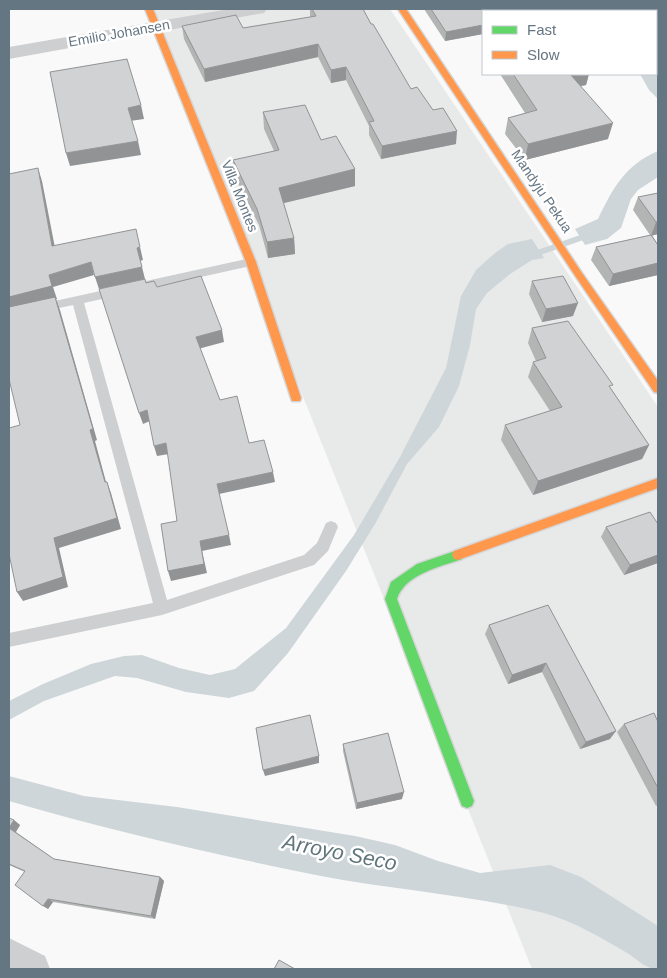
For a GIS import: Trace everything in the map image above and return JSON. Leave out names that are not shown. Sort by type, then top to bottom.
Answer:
[{"type":"street","name":"Villa Montes","points":[[149,9],[251,262],[296,398]]},
{"type":"street","name":"Emilio Johansen","points":[[9,53],[258,9]]},
{"type":"street","name":"Mandyju Pekua","points":[[402,9],[579,275],[658,389]]},
{"type":"street","points":[[467,802],[391,598],[396,586],[421,568],[658,483]]},
{"type":"street","points":[[9,956],[32,969]]},
{"type":"lane","points":[[9,315],[251,262]]},
{"type":"lane","points":[[77,300],[162,608]]},
{"type":"lane","points":[[9,640],[162,608],[309,560],[322,547],[331,527]]},
{"type":"shaded area","points":[[148,9],[390,9],[658,407],[658,969],[532,969]]},
{"type":"water","points":[[657,61],[658,99],[649,90],[641,75],[657,75]]},
{"type":"water","points":[[658,151],[658,177],[638,190],[631,199],[621,228],[607,239],[585,245],[575,229],[598,219],[609,197],[628,170]]},
{"type":"water","points":[[532,239],[544,258],[532,260],[510,274],[487,293],[476,309],[470,345],[459,386],[439,427],[407,464],[375,524],[346,571],[288,653],[254,691],[229,698],[186,692],[137,678],[115,676],[44,701],[9,720],[9,701],[43,684],[91,664],[124,656],[142,655],[179,668],[210,675],[235,669],[286,628],[354,535],[400,457],[446,368],[461,296],[476,270],[508,244]]},
{"type":"water","name":"Arroyo Seco","points":[[9,776],[84,796],[177,807],[355,836],[395,845],[438,861],[480,873],[550,865],[581,877],[658,926],[658,969],[646,966],[629,954],[577,926],[544,913],[461,897],[349,881],[282,868],[125,832],[9,801]]},
{"type":"building","points":[[312,9],[363,9],[411,89],[417,87],[433,110],[443,108],[457,131],[382,146],[369,122],[374,121],[346,67],[331,70],[318,44],[204,69],[182,26],[236,15],[243,28],[316,16]]},
{"type":"building","points":[[431,9],[484,10],[482,10],[482,25],[446,32]]},
{"type":"building","points":[[127,59],[141,105],[128,108],[138,141],[66,153],[50,72]]},
{"type":"building","points":[[514,75],[571,75],[613,123],[528,144],[508,118],[537,110]]},
{"type":"building","points":[[305,105],[321,140],[336,136],[355,169],[279,188],[294,238],[267,242],[257,209],[233,160],[279,150],[263,112]]},
{"type":"building","points":[[38,168],[52,246],[136,229],[140,247],[137,248],[142,267],[95,277],[91,262],[49,275],[52,286],[9,297],[9,174]]},
{"type":"building","points":[[658,193],[658,222],[656,222],[638,197]]},
{"type":"building","points":[[651,235],[658,245],[658,263],[613,274],[596,247]]},
{"type":"building","points":[[201,276],[222,330],[196,337],[220,400],[237,396],[249,443],[264,440],[273,472],[217,484],[229,535],[200,541],[204,564],[168,571],[161,524],[177,521],[166,443],[154,446],[147,410],[139,413],[99,289],[145,279],[146,283],[154,281],[157,287]]},
{"type":"building","points":[[563,276],[578,303],[546,309],[532,281]]},
{"type":"building","points":[[55,297],[93,429],[90,430],[117,518],[54,538],[63,577],[17,592],[9,554],[9,428],[20,425],[9,379],[9,307]]},
{"type":"building","points":[[568,321],[613,385],[609,386],[649,445],[538,481],[505,425],[562,407],[533,362],[546,358],[532,328]]},
{"type":"building","points":[[650,512],[658,524],[658,555],[630,565],[606,527]]},
{"type":"building","points":[[548,605],[616,731],[586,742],[546,663],[512,675],[489,625]]},
{"type":"building","points":[[654,713],[658,722],[658,788],[624,724]]},
{"type":"building","points":[[310,715],[319,756],[263,770],[256,728]]},
{"type":"building","points":[[388,733],[404,792],[357,803],[343,744]]},
{"type":"building","points":[[9,818],[14,820],[9,828]]},
{"type":"building","points":[[9,828],[54,859],[160,877],[151,916],[48,899],[43,906],[15,885],[25,871],[9,864]]},
{"type":"building","points":[[279,960],[295,969],[274,969]]},
{"type":"waterway","points":[[529,256],[586,236],[592,232]]},
{"type":"traffic: fast","points":[[458,555],[421,568],[395,586],[391,599],[467,801]]},
{"type":"traffic: slow","points":[[149,9],[251,262],[296,398]]},
{"type":"traffic: slow","points":[[402,9],[579,275],[658,389]]},
{"type":"traffic: slow","points":[[458,555],[658,483]]}]
